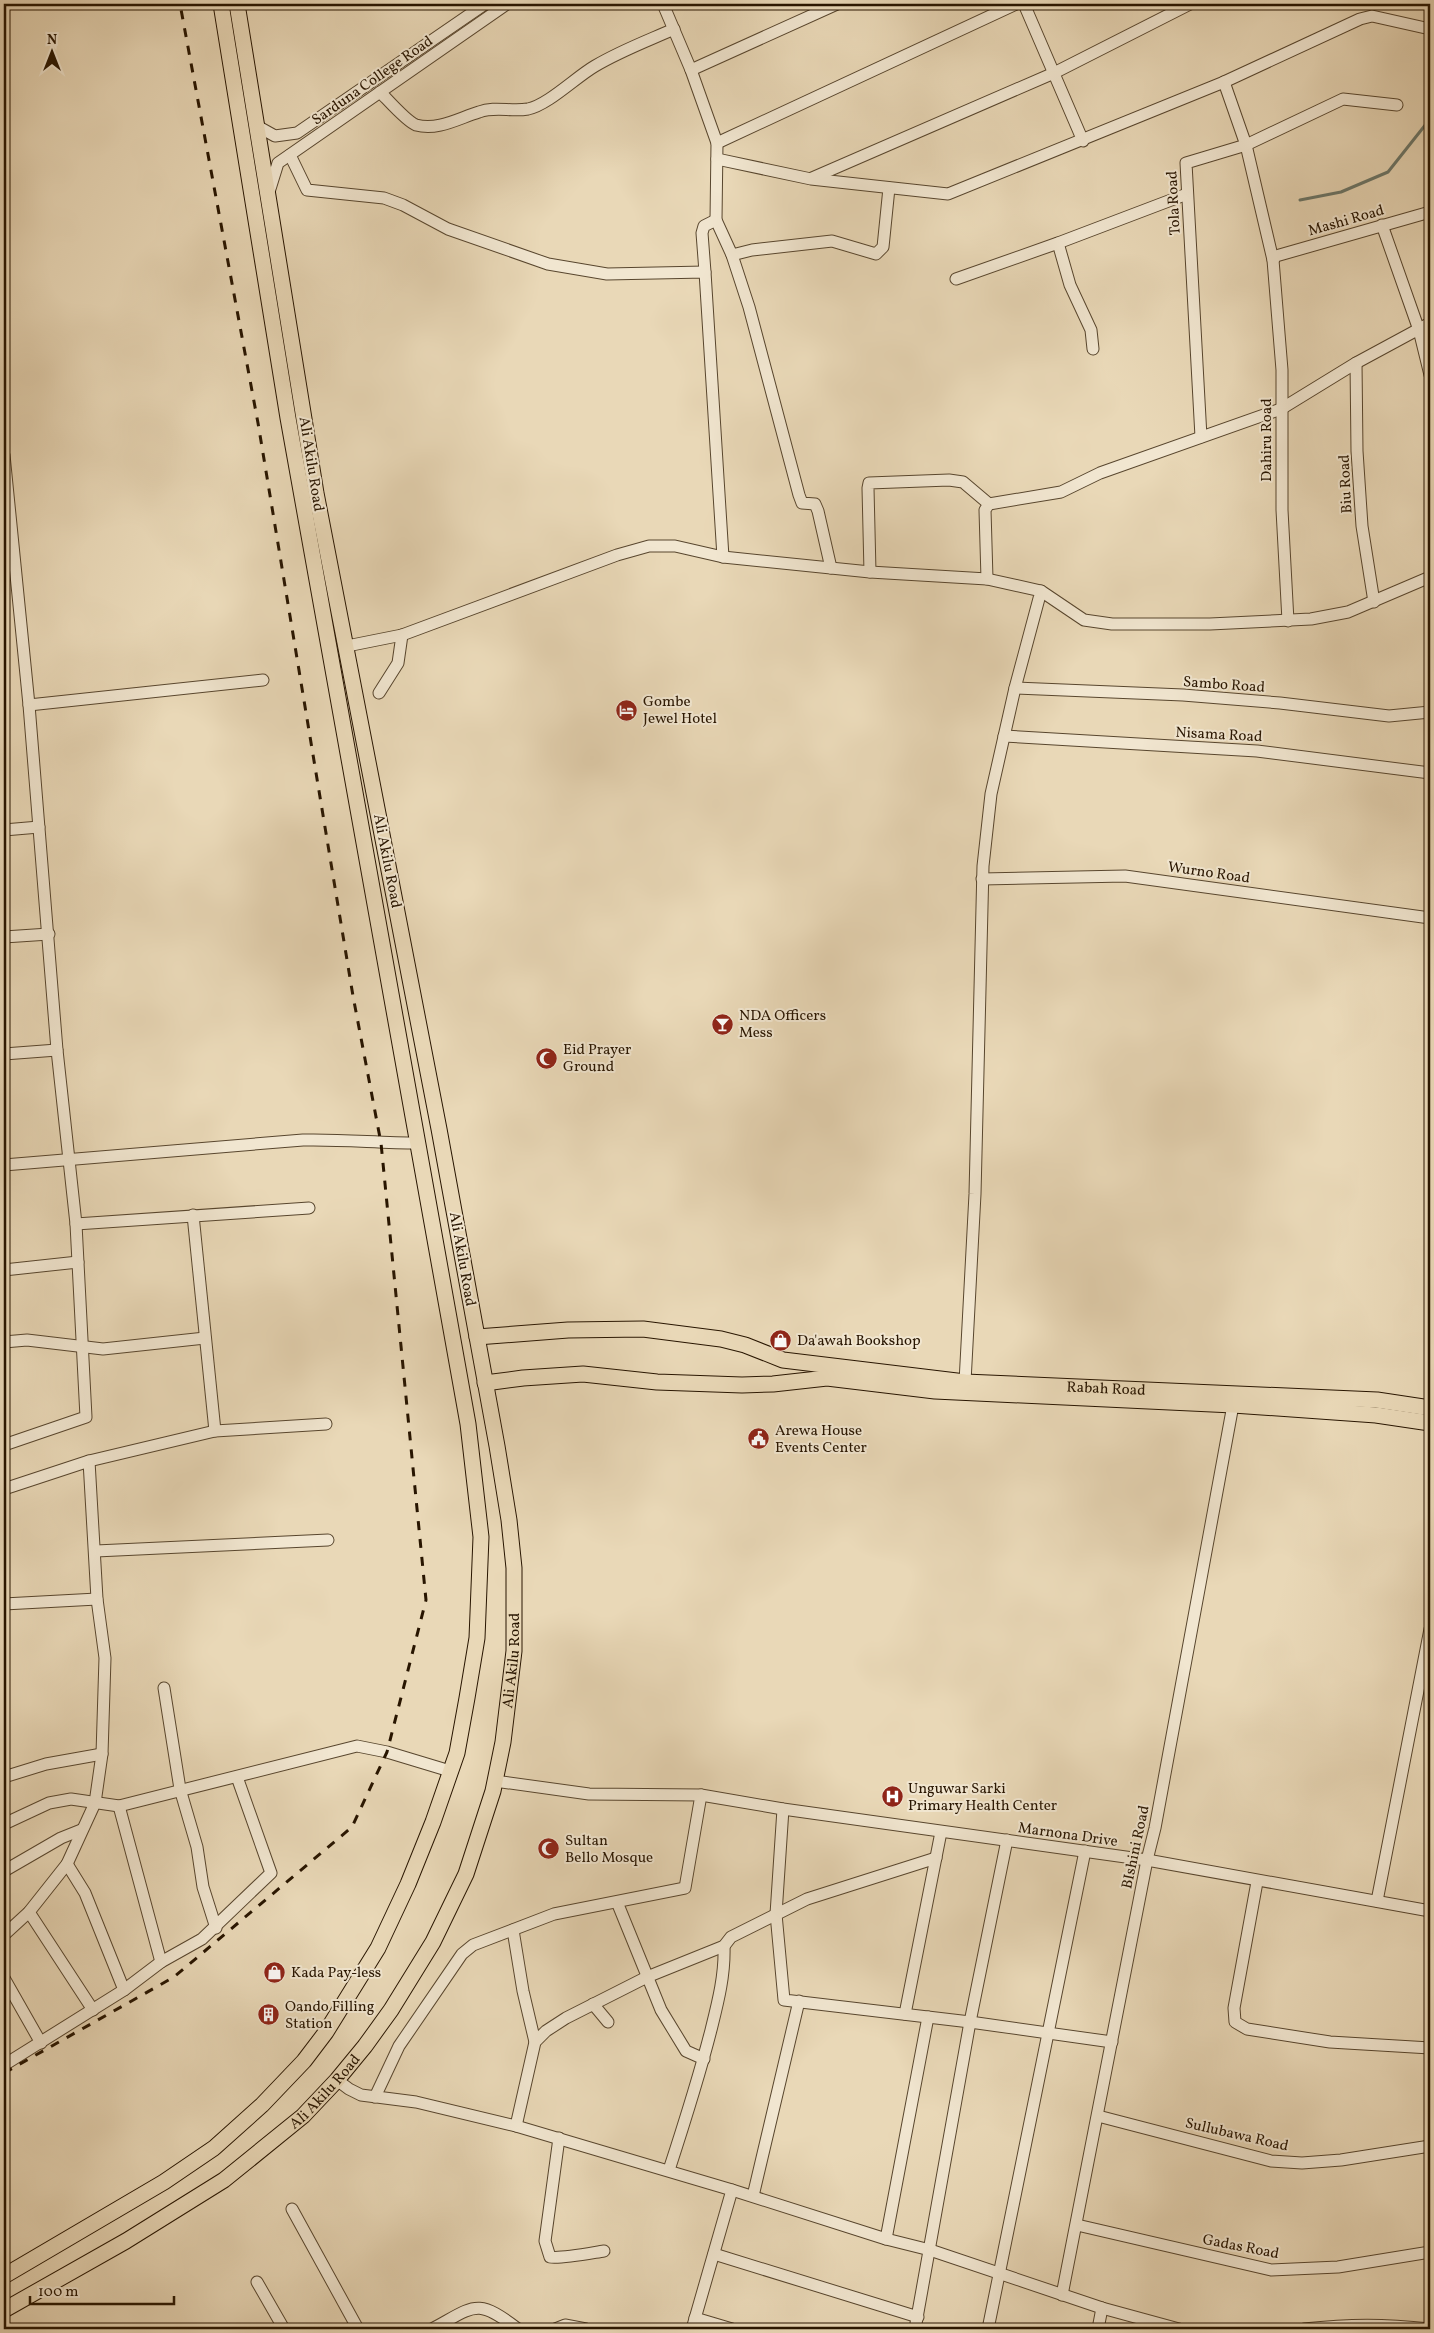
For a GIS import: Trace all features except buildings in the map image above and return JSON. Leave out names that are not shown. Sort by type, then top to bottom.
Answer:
[{"type":"main road","name":"Ali Akilu Road","points":[[4,2276],[164,2182],[214,2148],[262,2105],[304,2061],[326,2032],[378,1948],[408,1884],[456,1753],[477,1638],[481,1537],[468,1424],[288,418],[221,4]]},
{"type":"main road","name":"Ali Akilu Road","points":[[4,2310],[126,2242],[180,2210],[224,2180],[303,2116],[337,2080],[391,2010],[433,1942],[466,1874],[495,1781],[509,1690],[515,1604],[509,1520],[439,1129],[316,493],[269,192],[237,4]]},
{"type":"main road","points":[[288,418],[304,415]]},
{"type":"main road","name":"Rabah Road","points":[[477,1337],[568,1330],[643,1329],[721,1339],[745,1345],[783,1360],[964,1382],[1377,1400],[1430,1408]]},
{"type":"main road","name":"Rabah Road","points":[[485,1383],[523,1378],[583,1374],[657,1382],[742,1385],[773,1384],[827,1378],[964,1393],[1232,1405],[1376,1415],[1430,1424]]},
{"type":"street","name":"Sarduna College Road","points":[[257,126],[275,136],[297,133],[485,4]]},
{"type":"street","name":"Sarduna College Road","points":[[269,192],[278,163],[507,4]]},
{"type":"street","points":[[663,4],[691,70],[717,143],[716,220],[732,255],[749,307],[799,495],[802,503],[816,504],[830,568]]},
{"type":"street","points":[[691,70],[837,4]]},
{"type":"street","points":[[717,143],[1016,4]]},
{"type":"street","points":[[1024,4],[1083,141]]},
{"type":"street","points":[[811,179],[1054,73],[1190,4]]},
{"type":"street","points":[[717,159],[811,179],[948,194],[1083,141],[1224,82],[1360,19],[1372,16],[1430,29]]},
{"type":"street","points":[[380,92],[414,125],[427,127],[442,125],[481,111],[498,108],[528,109],[561,92],[594,67],[619,53],[674,29]]},
{"type":"street","name":"Dahiru Road","points":[[1224,82],[1246,145],[1273,260],[1282,370],[1282,510],[1288,621]]},
{"type":"street","name":"Tola Road","points":[[1201,437],[1186,163],[1246,145],[1343,98],[1397,105]]},
{"type":"street","points":[[290,155],[308,190],[384,198],[403,205],[448,229],[548,264],[607,274],[705,272]]},
{"type":"street","points":[[732,255],[752,250],[832,241],[876,254],[882,247],[889,188]]},
{"type":"street","points":[[956,279],[1187,194]]},
{"type":"street","name":"Mashi Road","points":[[1273,260],[1276,256],[1430,212]]},
{"type":"street","points":[[716,220],[704,226],[702,233],[723,557]]},
{"type":"street","points":[[1382,225],[1419,330],[1430,375]]},
{"type":"street","points":[[1058,243],[1070,286],[1091,330],[1093,350]]},
{"type":"street","points":[[988,504],[1061,492],[1100,473],[1281,408],[1356,363],[1430,323]]},
{"type":"street","name":"Biu Road","points":[[1356,363],[1362,526],[1374,602]]},
{"type":"street","points":[[4,455],[29,705],[38,827],[50,934],[58,1050],[76,1224],[86,1417],[4,1446]]},
{"type":"street","points":[[870,572],[869,483],[949,480],[963,482],[988,504]]},
{"type":"street","points":[[987,579],[985,510],[988,504]]},
{"type":"street","points":[[347,646],[402,635],[617,555],[650,546],[675,546],[723,557],[870,572],[987,579],[1040,591],[1084,620],[1112,624],[1210,624],[1311,619],[1338,614],[1374,602],[1430,577]]},
{"type":"street","points":[[964,1382],[975,1194],[982,879],[991,794],[1015,688],[1040,591]]},
{"type":"street","points":[[379,693],[398,663],[402,635]]},
{"type":"street","points":[[29,705],[263,680]]},
{"type":"street","name":"Sambo Road","points":[[1015,688],[1182,695],[1280,703],[1390,716],[1430,712]]},
{"type":"street","name":"Nisama Road","points":[[1004,736],[1257,750],[1430,774]]},
{"type":"street","points":[[4,830],[38,827]]},
{"type":"street","name":"Wurno Road","points":[[982,879],[1125,876],[1430,918]]},
{"type":"street","points":[[4,937],[50,934]]},
{"type":"street","points":[[4,1054],[58,1050]]},
{"type":"street","points":[[4,1165],[303,1140],[348,1139],[381,1143],[417,1143]]},
{"type":"street","points":[[76,1224],[309,1208]]},
{"type":"street","points":[[193,1215],[215,1431]]},
{"type":"street","points":[[4,1270],[78,1262]]},
{"type":"street","points":[[4,1342],[27,1340],[103,1349],[205,1338]]},
{"type":"street","name":"BIshini Road","points":[[1062,2295],[1166,1769],[1232,1405]]},
{"type":"street","points":[[4,1490],[90,1461],[215,1431],[326,1424]]},
{"type":"street","points":[[4,1935],[29,1912],[67,1864],[95,1802],[102,1754],[105,1658],[97,1599],[90,1461]]},
{"type":"street","points":[[96,1552],[328,1540]]},
{"type":"street","points":[[4,1604],[97,1599]]},
{"type":"street","points":[[1377,1901],[1430,1629]]},
{"type":"street","points":[[164,1688],[180,1789],[197,1847],[203,1887],[216,1928]]},
{"type":"street","points":[[4,1824],[49,1803],[71,1799],[119,1806],[180,1789],[237,1777],[358,1746],[387,1752],[450,1771]]},
{"type":"street","points":[[4,1777],[46,1764],[102,1754]]},
{"type":"street","points":[[4,2065],[124,1990],[161,1962],[202,1939],[216,1928],[271,1873],[237,1777]]},
{"type":"street","name":"Marnona Drive","points":[[495,1781],[589,1794],[701,1795],[783,1810],[1147,1860],[1257,1882],[1430,1911]]},
{"type":"street","points":[[374,2097],[399,2046],[462,1954],[472,1945],[554,1914],[685,1888],[701,1795]]},
{"type":"street","points":[[119,1806],[161,1962]]},
{"type":"street","points":[[783,1810],[776,1914],[784,2000],[928,2016],[1112,2042]]},
{"type":"street","points":[[4,1871],[61,1838],[81,1830]]},
{"type":"street","points":[[905,2014],[941,1832]]},
{"type":"street","points":[[915,2329],[970,2022],[1006,1840]]},
{"type":"street","points":[[988,2329],[1001,2274],[1085,1852]]},
{"type":"street","points":[[535,2042],[546,2031],[566,2018],[647,1977],[724,1946],[731,1936],[807,1899],[936,1858]]},
{"type":"street","points":[[67,1864],[85,1894],[124,1990]]},
{"type":"street","points":[[1257,1882],[1234,2008],[1235,2022],[1246,2029],[1330,2042],[1430,2048]]},
{"type":"street","points":[[617,1902],[661,2010],[686,2051],[704,2059]]},
{"type":"street","points":[[29,1912],[93,2010]]},
{"type":"street","points":[[513,1930],[522,1991],[535,2042],[516,2126]]},
{"type":"street","points":[[669,2170],[704,2059],[720,1994],[725,1965],[724,1946]]},
{"type":"street","points":[[4,1978],[41,2043]]},
{"type":"street","points":[[753,2196],[799,2002]]},
{"type":"street","points":[[593,2004],[608,2022]]},
{"type":"street","points":[[886,2239],[928,2016]]},
{"type":"street","points":[[337,2080],[361,2095],[416,2102],[516,2126],[669,2170],[886,2239],[930,2250],[1102,2308],[1179,2329]]},
{"type":"street","name":"Sullubawa Road","points":[[1098,2116],[1271,2161],[1302,2163],[1340,2160],[1430,2146]]},
{"type":"street","points":[[559,2138],[545,2241],[550,2257],[557,2259],[568,2255],[604,2252]]},
{"type":"street","points":[[732,2190],[694,2324],[732,2329]]},
{"type":"street","points":[[292,2209],[358,2329]]},
{"type":"street","name":"Gadas Road","points":[[1077,2226],[1271,2270],[1325,2268],[1430,2252]]},
{"type":"street","points":[[714,2254],[918,2317]]},
{"type":"street","points":[[256,2282],[284,2329]]},
{"type":"street","points":[[432,2329],[471,2308],[481,2307],[494,2312],[518,2329]]},
{"type":"street","points":[[1098,2329],[1102,2308]]},
{"type":"street","points":[[1304,2329],[1339,2325],[1383,2324],[1430,2329]]},
{"type":"street","points":[[555,2329],[565,2325],[586,2329]]},
{"type":"waterway","points":[[1300,200],[1341,192],[1388,172],[1430,119]]},
{"type":"railway","points":[[4,2073],[174,1977],[352,1827],[387,1752],[426,1600],[381,1143],[353,996],[258,423],[180,4]]},
{"type":"place","name":"Gombe Jewel Hotel","points":[[627,710]]},
{"type":"place","name":"NDA Officers Mess","points":[[723,1024]]},
{"type":"place","name":"Eid Prayer Ground","points":[[547,1058]]},
{"type":"place","name":"Da'awah Bookshop","points":[[781,1340]]},
{"type":"place","name":"Arewa House Events Center","points":[[759,1439]]},
{"type":"place","name":"Unguwar Sarki Primary Health Center","points":[[892,1797]]},
{"type":"place","name":"Sultan Bello Mosque","points":[[549,1849]]},
{"type":"place","name":"Kada Pay-less","points":[[275,1972]]},
{"type":"place","name":"Oando Filling Station","points":[[269,2015]]}]
